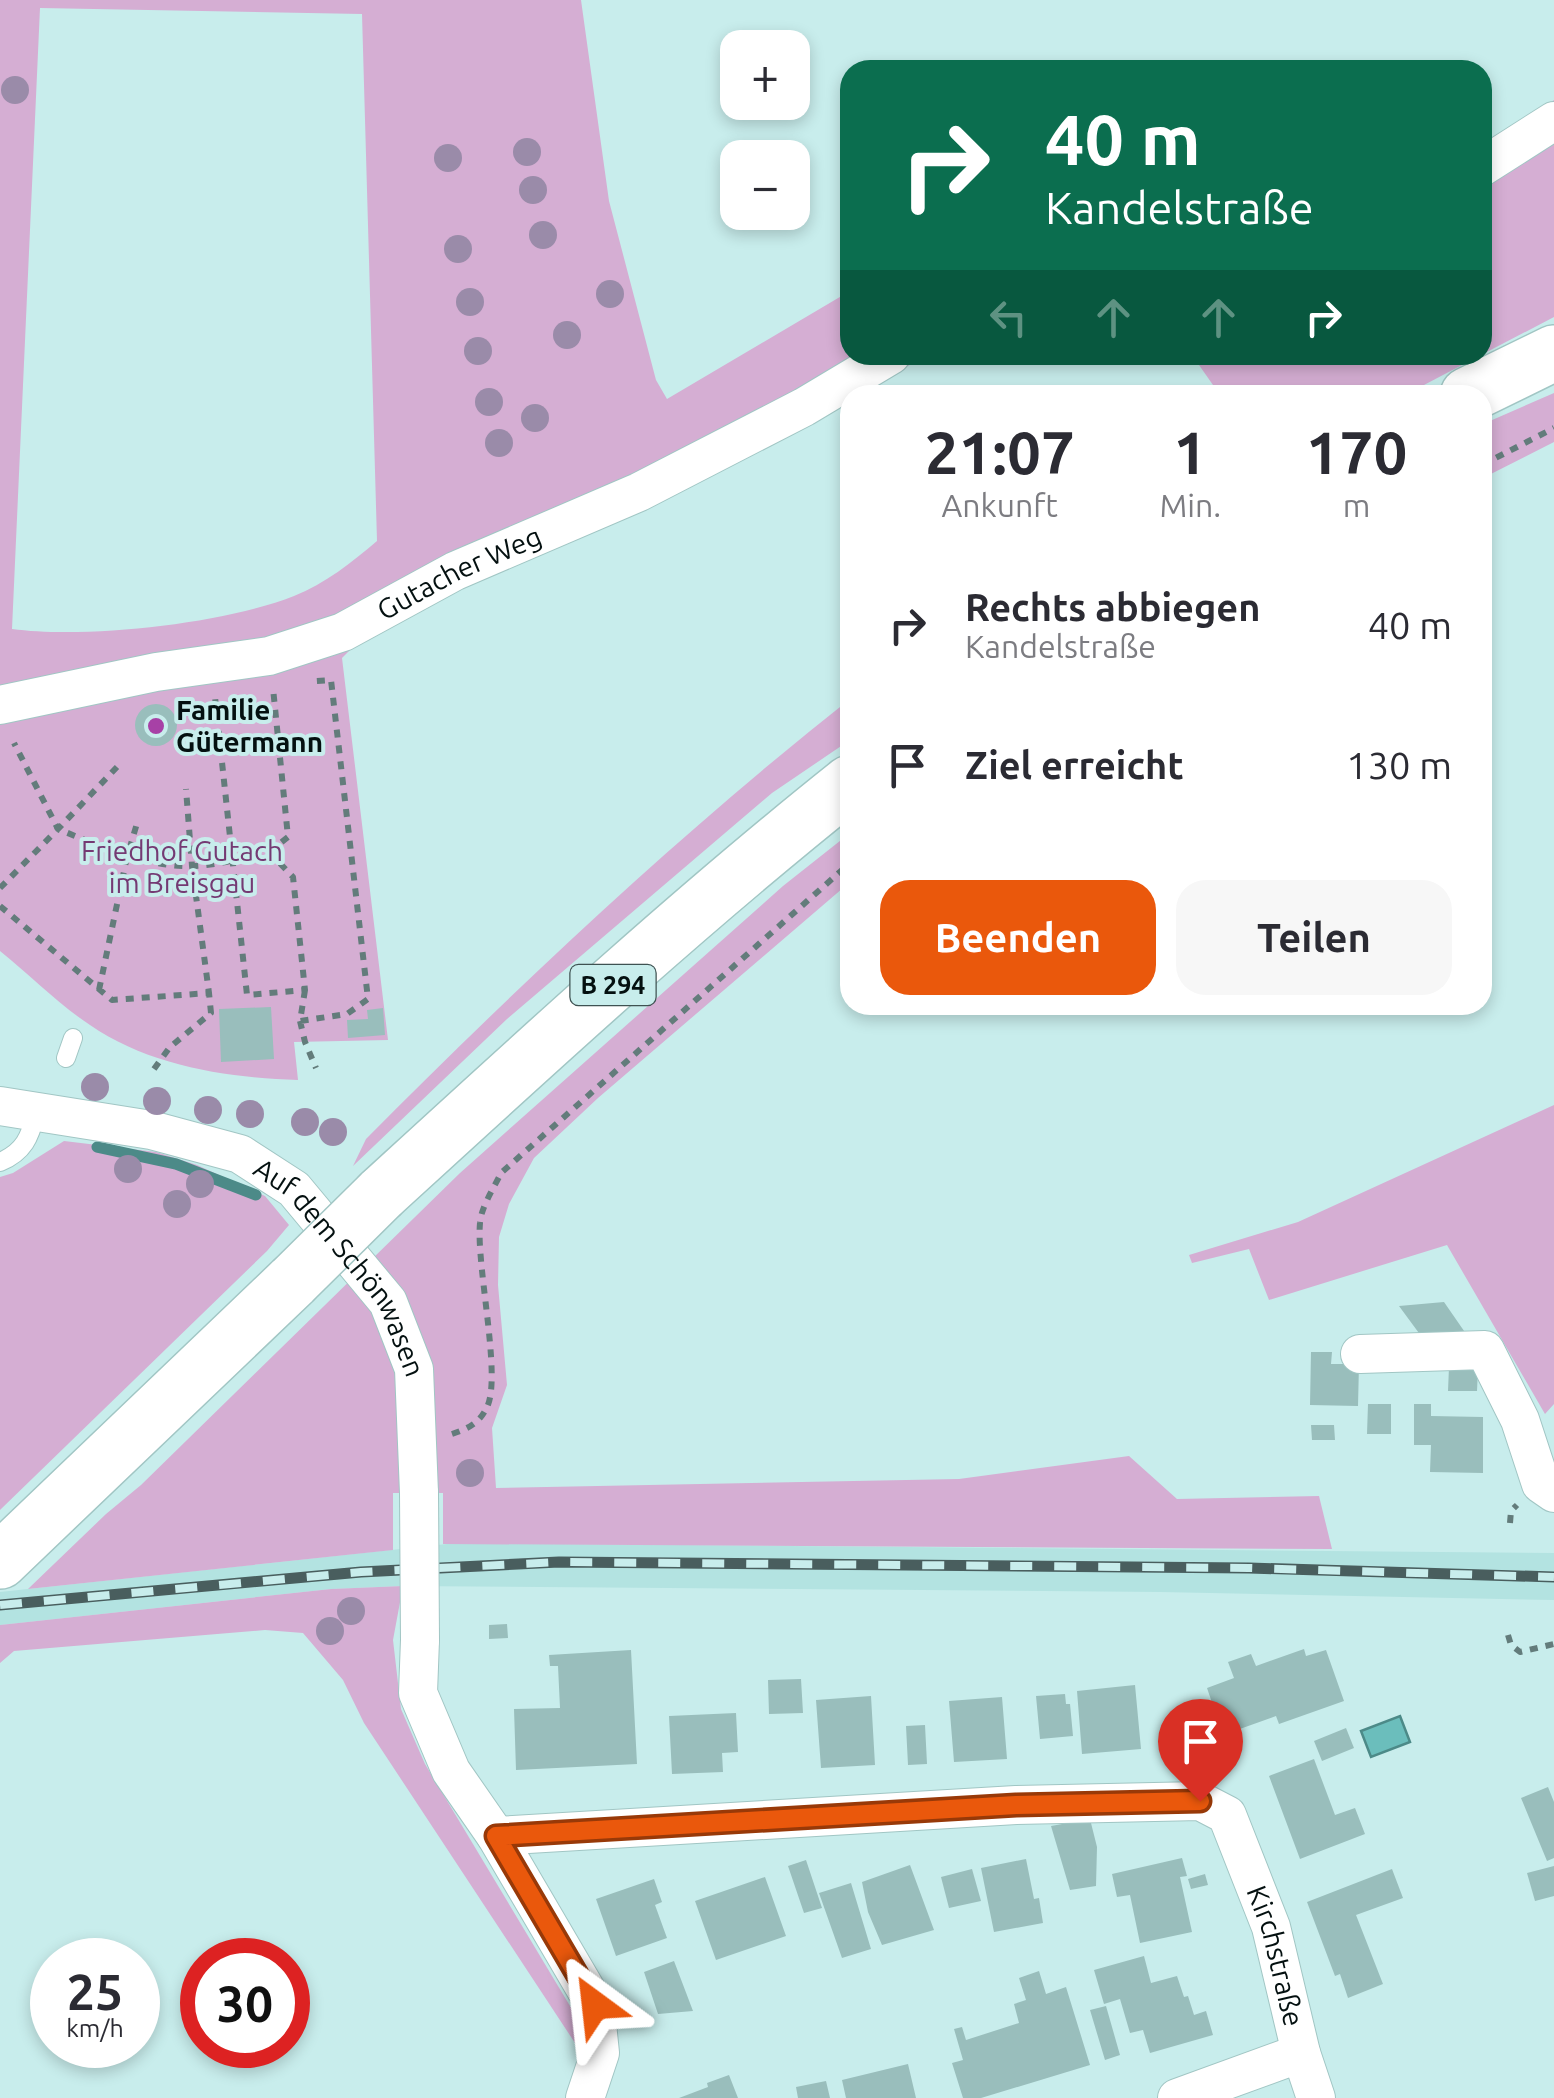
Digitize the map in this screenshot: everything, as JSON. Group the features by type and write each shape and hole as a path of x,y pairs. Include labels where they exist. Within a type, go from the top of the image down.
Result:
{"highway":[{"path":"1488,385 1554,353"},
{"name":"B 294","path":"0,1562 381,1194 764,852 840,791"}],"street":[{"path":"1492,161 1554,121"},
{"name":"Gutacher Weg","path":"841,385 874,365"},
{"name":"Gutacher Weg","path":"0,705 156,672 269,656 343,632 455,571 638,492 840,385"},
{"name":"Auf dem Schönwasen","path":"18,1109 151,1130 240,1154 294,1189 388,1302 414,1368 419,1493 418,1693 450,1770 496,1836 595,2005 600,2053 584,2098"},
{"path":"1360,1354 1484,1350 1520,1420 1541,1484 1554,1492"},
{"name":"Kirchstraße","path":"496,1836 1016,1805 1200,1801 1227,1815 1271,1927 1301,2053 1316,2098"},
{"path":"1177,2098 1301,2053"}],"lane":[{"path":"66,1058 73,1038"},
{"path":"0,1162 25,1146 18,1109"}],"path":[{"path":"1492,461 1554,428"},
{"path":"300,1020 347,1014 368,1000 331,680 312,682"},
{"path":"14,743 58,828 127,856 192,866 269,852 288,837 272,686 292,684"},
{"path":"215,692 248,995 304,990"},
{"path":"0,888 117,767"},
{"path":"154,1069 170,1048 211,1013 186,789"},
{"path":"99,992 138,820"},
{"path":"269,852 293,878 304,990 300,1020 304,1042 316,1068"},
{"path":"416,1437 452,1434 472,1427 488,1407 493,1385 480,1265 480,1218 501,1174 840,872"},
{"path":"0,906 112,1000 209,993"},
{"path":"1508,1634 1511,1646 1520,1652 1554,1644"}],"shaded area":[{"path":"456,1543 1554,1553 1554,1600 1160,1592 403,1586 331,1589 0,1625 0,1592"},
{"path":"1400,1716 1410,1742 1371,1757 1361,1731"}],"green space":[{"name":"Friedhof Gutach im Breisgau","path":"0,0 581,0 609,201 656,380 667,399 840,297 840,365 910,365 874,385 840,385 840,403 468,580 359,641 342,658 388,1040 294,1042 298,1080 217,1073 138,1051 90,1025 0,951","holes":["40,8 362,14 377,541 338,572 305,591 265,606 154,627 77,632 12,629"]},
{"path":"1554,100 1554,317 1492,349 1492,137 1517,127"},
{"path":"1199,365 1462,365 1424,385 1213,385"},
{"path":"1554,393 1554,442 1492,473 1492,420"},
{"path":"840,707 840,747 772,793 507,1019 353,1166 366,1139 482,1024 662,857"},
{"path":"840,841 840,891 598,1098 534,1158 509,1204 499,1237 498,1285 507,1385 492,1428 496,1488 959,1479 1129,1456 1177,1499 1319,1496 1332,1549 443,1544 443,1493 393,1493 393,1550 28,1589 141,1485 460,1173 783,886"},
{"path":"1554,1105 1554,1404 1545,1414 1447,1245 1269,1300 1249,1249 1192,1263 1189,1255 1298,1222"},
{"path":"64,1141 156,1152 197,1165 265,1196 289,1225 267,1251 0,1510 0,1177"},
{"path":"403,1586 393,1640 401,1709 425,1764 576,2016 577,2046 364,1723 343,1680 303,1633 265,1630 14,1651 0,1663 0,1625 331,1589"}],"building":[{"name":"Familie Gütermann","path":"156,704 171,710 177,725 171,740 156,746 141,740 135,725 141,710"},
{"path":"271,1007 274,1059 221,1062 219,1009"},
{"path":"383,1008 385,1035 348,1038 347,1020 368,1019 367,1010"},
{"path":"1444,1302 1471,1341 1427,1344 1399,1306"},
{"path":"1311,1352 1332,1352 1331,1364 1359,1364 1358,1406 1310,1405"},
{"path":"1449,1367 1478,1368 1477,1391 1448,1391"},
{"path":"1368,1404 1391,1404 1391,1434 1367,1434"},
{"path":"1414,1404 1431,1404 1431,1416 1483,1417 1483,1473 1430,1472 1431,1445 1414,1445"},
{"path":"1311,1425 1334,1425 1335,1440 1312,1440"},
{"path":"507,1624 508,1638 489,1639 489,1625"},
{"path":"1304,1649 1306,1656 1326,1650 1344,1701 1279,1724 1276,1716 1223,1735 1207,1688 1234,1678 1228,1662 1251,1654 1256,1666"},
{"path":"631,1650 637,1764 516,1770 514,1709 560,1708 558,1666 550,1666 549,1655"},
{"path":"801,1679 803,1713 769,1714 768,1680"},
{"path":"1135,1685 1141,1749 1082,1754 1077,1691"},
{"path":"1065,1694 1066,1704 1070,1704 1073,1736 1040,1739 1036,1696"},
{"path":"871,1696 875,1765 821,1768 816,1700"},
{"path":"1002,1697 1007,1759 954,1762 949,1701"},
{"path":"736,1713 738,1752 722,1753 723,1772 672,1774 669,1716"},
{"path":"925,1725 927,1764 908,1765 906,1726"},
{"path":"1346,1728 1354,1748 1322,1761 1314,1741"},
{"path":"1314,1759 1335,1815 1355,1808 1365,1834 1300,1859 1269,1776"},
{"path":"1548,1787 1554,1802 1554,1858 1547,1861 1521,1798"},
{"path":"1090,1819 1097,1847 1096,1886 1070,1890 1051,1826"},
{"path":"1182,1858 1187,1876 1180,1877 1192,1932 1140,1943 1130,1895 1117,1897 1112,1874"},
{"path":"1026,1859 1043,1923 994,1932 981,1868"},
{"path":"806,1860 822,1908 804,1913 788,1866"},
{"path":"910,1865 934,1930 882,1945 868,1912 862,1882"},
{"path":"1554,1866 1554,1896 1535,1901 1527,1873"},
{"path":"972,1869 981,1901 949,1908 941,1877"},
{"path":"1392,1869 1403,1898 1356,1915 1383,1984 1348,1998 1340,1974 1335,1976 1307,1902"},
{"path":"1205,1874 1208,1885 1191,1889 1188,1879"},
{"path":"765,1877 786,1936 716,1960 695,1901"},
{"path":"654,1879 662,1902 655,1905 667,1938 616,1956 596,1899"},
{"path":"851,1883 871,1949 842,1958 819,1893"},
{"path":"1144,1956 1151,1983 1177,1976 1194,2015 1206,2011 1213,2035 1150,2053 1143,2030 1130,2033 1120,1999 1104,2004 1094,1970"},
{"path":"674,1961 693,2011 658,2014 644,1972"},
{"path":"1039,1971 1046,1994 1066,1987 1090,2065 981,2098 963,2098 952,2063 963,2060 954,2029 962,2027 966,2040 1019,2023 1014,2004 1026,2000 1019,1978"},
{"path":"1106,2006 1120,2055 1105,2060 1090,2010"},
{"path":"908,2064 916,2098 846,2098 842,2080"},
{"path":"729,2075 738,2098 679,2098 708,2087 707,2083"},
{"path":"826,2081 830,2098 798,2098 796,2087"}],"waterway":[{"path":"97,1147 176,1164 256,1195"}],"railway":[{"path":"0,1605 361,1572 559,1562 1249,1568 1554,1577"}],"place":[{"name":"Familie Gütermann","path":"156,726"}],"route":[{"path":"595,2005 496,1836 1016,1805 1200,1801"}]}
